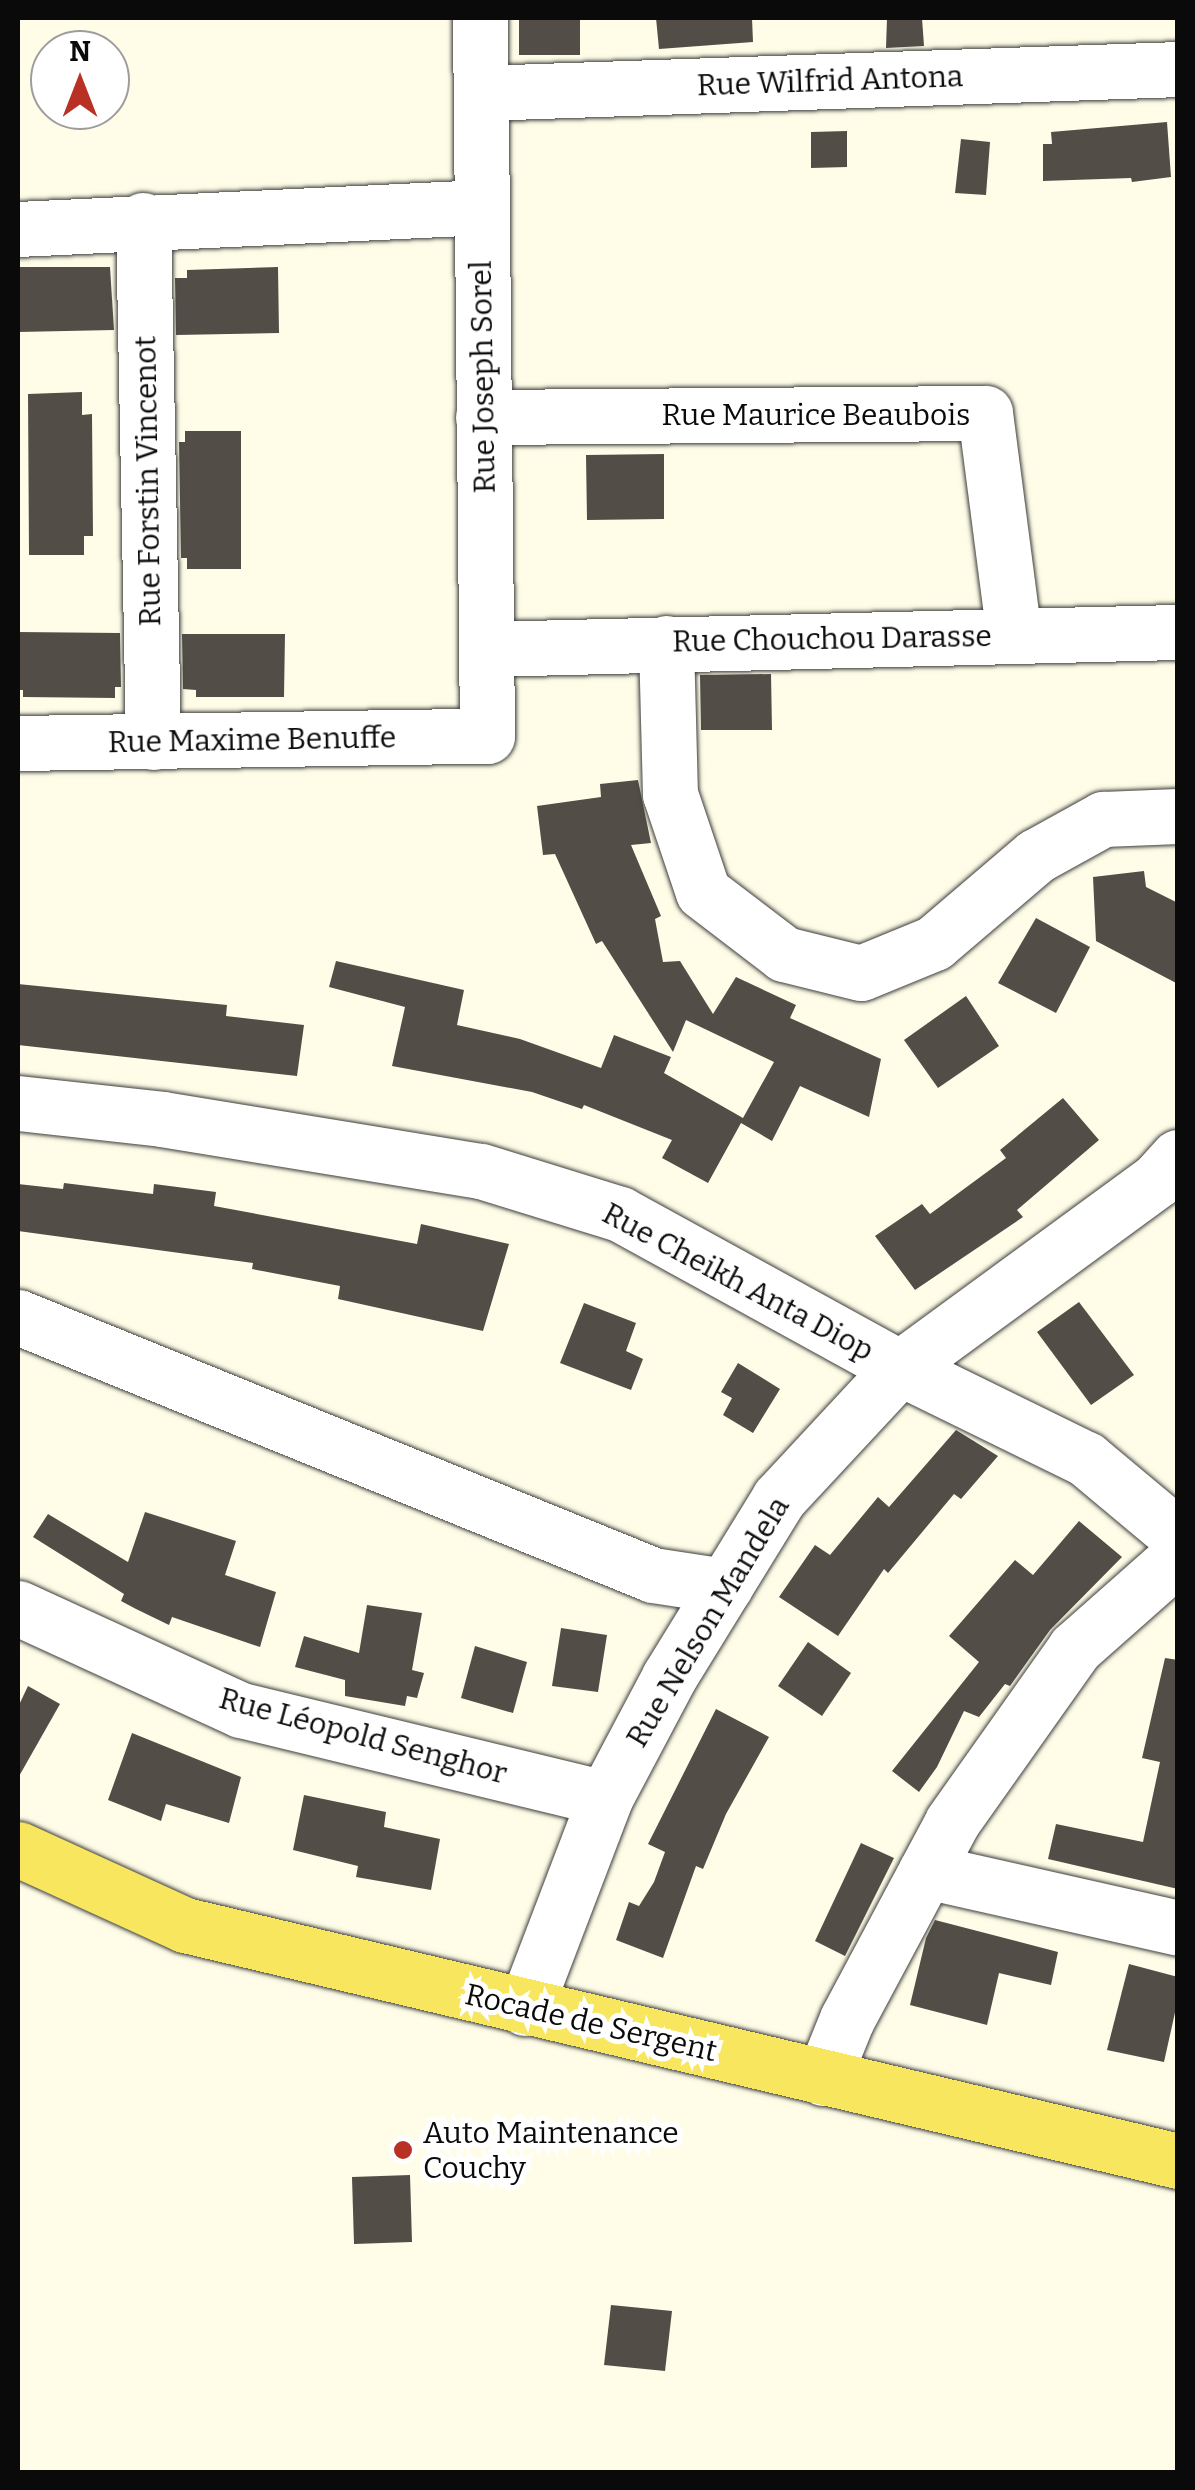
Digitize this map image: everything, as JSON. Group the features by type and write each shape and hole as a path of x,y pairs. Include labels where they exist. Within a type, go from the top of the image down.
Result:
{"main road":[{"name":"Rocade de Sergent","path":"18,1849 185,1925 1178,2161"}],"street":[{"name":"Rue Joseph Sorel","path":"480,18 486,736"},
{"name":"Rue Wilfrid Antona","path":"482,93 1178,69"},
{"path":"18,229 144,220 482,207"},
{"name":"Rue Forstin Vincenot","path":"144,220 153,742"},
{"name":"Rue Maurice Beaubois","path":"483,417 985,413 1014,635"},
{"name":"Rue Chouchou Darasse","path":"486,650 1178,632"},
{"path":"666,643 670,794 703,892 784,954 861,972 934,943 1036,856 1103,818 1178,816"},
{"name":"Rue Maxime Benuffe","path":"18,743 486,736"},
{"name":"Rue Cheikh Anta Diop","path":"18,1103 162,1119 481,1170 620,1214 900,1368 1086,1459 1178,1536"},
{"name":"Rue Nelson Mandela","path":"525,2008 605,1798 669,1677 780,1498 900,1368 1157,1180 1178,1156"},
{"path":"18,1317 653,1575 725,1586"},
{"path":"823,2078 848,2019 952,1822 1075,1648 1178,1557"},
{"name":"Rue Léopold Senghor","path":"18,1608 241,1710 605,1798"},
{"path":"926,1871 1178,1928"}],"building":[{"path":"519,18 580,18 580,55 519,55"},
{"path":"656,18 752,18 753,42 659,49"},
{"path":"887,18 922,18 924,46 886,48"},
{"path":"1167,122 1171,177 1132,182 1131,178 1043,181 1043,144 1052,144 1051,132"},
{"path":"847,131 847,167 811,168 811,132"},
{"path":"961,139 990,142 986,195 955,193"},
{"path":"18,267 110,267 114,330 18,332"},
{"path":"278,267 279,333 176,335 175,278 187,278 187,270"},
{"path":"82,392 82,415 92,414 93,536 84,536 84,555 29,555 28,394"},
{"path":"185,431 241,431 241,569 187,569 187,558 181,558 179,442 185,442"},
{"path":"664,454 664,519 587,520 586,455"},
{"path":"18,632 120,633 121,687 115,687 115,698 23,697 23,690 18,690"},
{"path":"182,634 285,634 284,697 196,697 196,690 183,689"},
{"path":"771,674 772,730 701,730 700,675"},
{"path":"638,780 651,843 631,845 661,916 655,919 663,962 680,961 713,1014 736,977 796,1005 790,1018 881,1059 869,1117 800,1086 772,1141 741,1123 708,1183 662,1158 672,1140 584,1105 582,1109 532,1092 392,1066 405,1007 329,987 336,961 464,990 457,1025 520,1039 601,1068 614,1035 671,1057 664,1073 743,1118 774,1062 686,1020 673,1052 602,941 596,944 555,854 543,855 537,806 601,797 600,784"},
{"path":"1144,871 1146,887 1178,903 1178,984 1096,941 1093,877"},
{"path":"1036,918 1090,947 1056,1013 998,983"},
{"path":"18,984 227,1005 226,1016 304,1025 297,1076 18,1045"},
{"path":"966,996 999,1046 938,1088 904,1040"},
{"path":"1063,1098 1099,1140 1017,1210 1023,1217 915,1290 875,1236 922,1204 930,1214 1006,1158 1000,1150"},
{"path":"64,1183 153,1194 154,1184 216,1192 214,1206 417,1244 421,1224 509,1244 483,1331 338,1299 340,1286 252,1269 253,1263 18,1231 18,1184 63,1189"},
{"path":"1079,1302 1134,1375 1091,1405 1037,1332"},
{"path":"584,1303 636,1323 626,1351 643,1359 631,1390 560,1363"},
{"path":"738,1363 780,1389 753,1433 723,1415 732,1398 721,1392"},
{"path":"956,1430 998,1456 961,1499 954,1494 888,1573 884,1569 838,1636 779,1597 815,1545 830,1555 878,1497 889,1507"},
{"path":"145,1512 236,1541 225,1575 276,1592 260,1647 172,1617 169,1625 121,1601 124,1594 33,1537 48,1514 128,1562"},
{"path":"1079,1521 1122,1557 1050,1630 1010,1686 1005,1684 979,1717 964,1711 937,1767 919,1792 892,1771 979,1662 949,1636 1015,1560 1033,1575"},
{"path":"367,1605 422,1613 412,1670 424,1673 417,1698 407,1696 405,1706 345,1696 345,1680 295,1667 304,1636 359,1653"},
{"path":"561,1628 607,1635 598,1692 552,1686"},
{"path":"808,1642 851,1673 822,1716 778,1686"},
{"path":"475,1646 527,1662 513,1713 461,1698"},
{"path":"1165,1658 1178,1660 1178,1889 1048,1859 1056,1824 1143,1842 1160,1762 1142,1758"},
{"path":"28,1686 60,1704 18,1778 18,1707"},
{"path":"716,1709 769,1737 726,1814 703,1869 696,1866 663,1958 616,1940 629,1902 639,1906 654,1882 665,1852 648,1844"},
{"path":"132,1733 241,1777 229,1823 166,1804 161,1821 108,1800"},
{"path":"304,1795 386,1812 384,1827 440,1839 431,1890 356,1877 358,1866 293,1850"},
{"path":"861,1843 894,1858 845,1956 815,1941"},
{"path":"935,1920 1058,1952 1051,1985 999,1973 987,2025 910,2005 926,1938"},
{"path":"1129,1964 1178,1977 1178,1999 1164,2062 1107,2050"},
{"path":"410,2175 412,2242 354,2244 352,2177"},
{"path":"611,2305 672,2311 665,2371 604,2365"}],"place":[{"name":"Auto Maintenance Couchy","path":"403,2150"}]}
